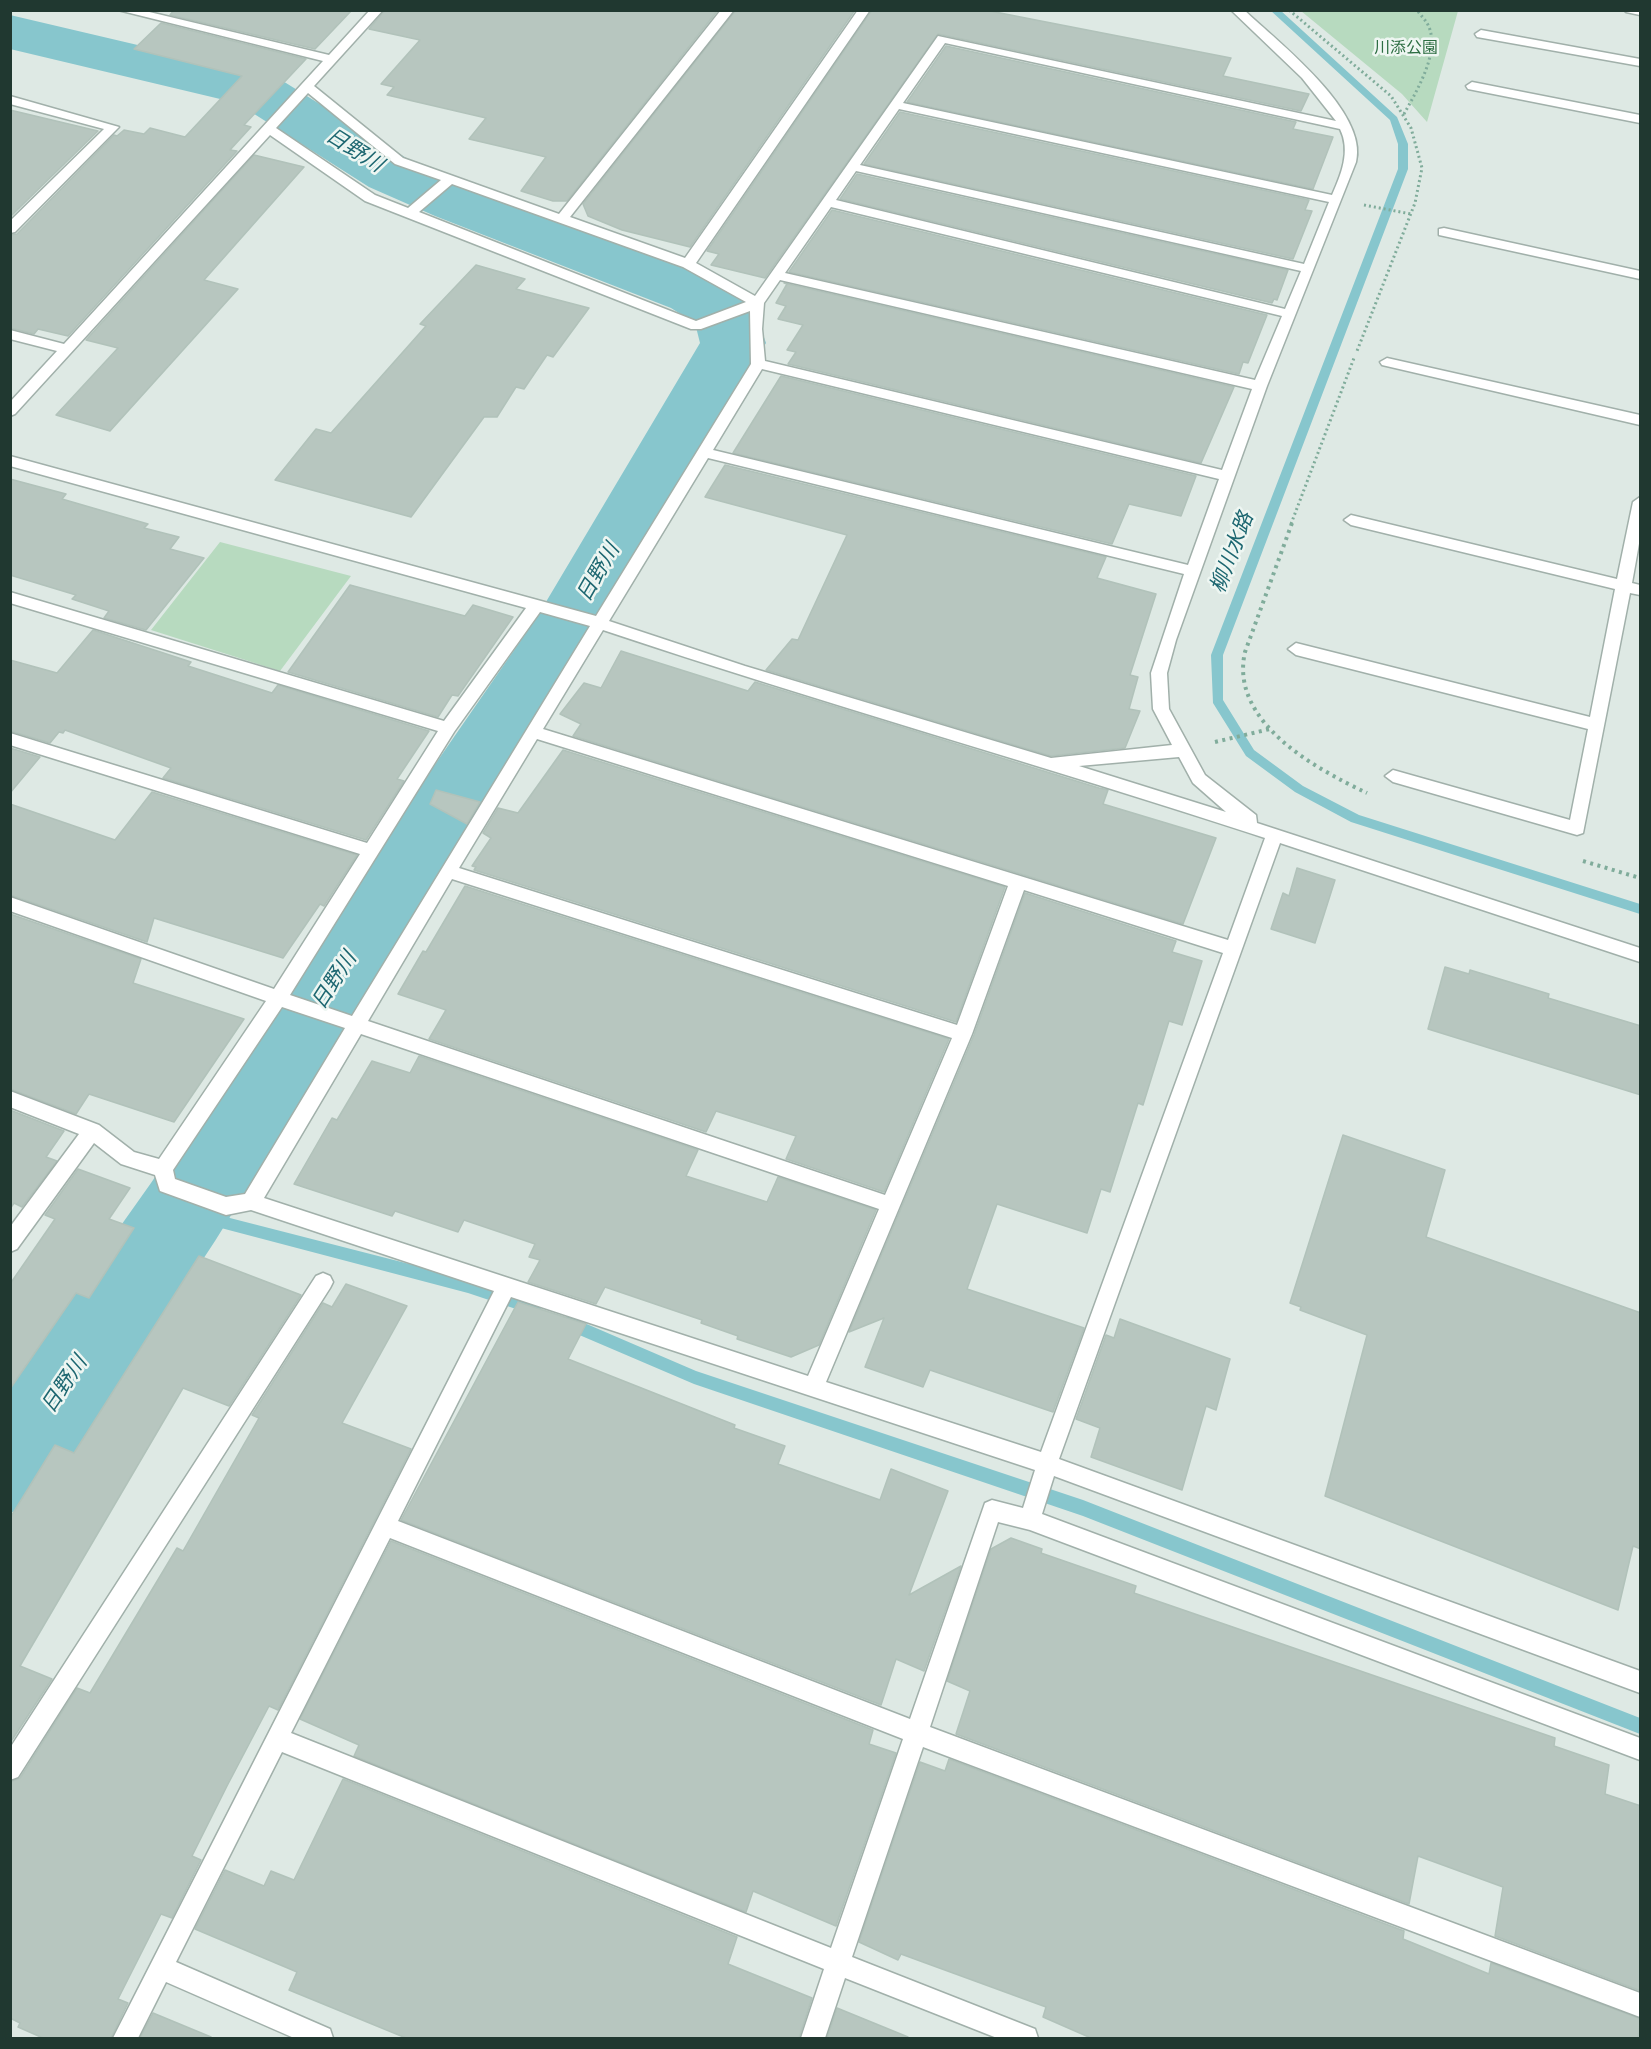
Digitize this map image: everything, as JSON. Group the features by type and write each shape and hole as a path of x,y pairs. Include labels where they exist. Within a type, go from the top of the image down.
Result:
{"street":[{"path":"124,10 333,60"},
{"path":"10,411 377,10"},
{"path":"562,219 728,10"},
{"path":"688,264 864,10"},
{"path":"1237,10 1324,94 1346,127 1352,150 1336,200 1260,386 1192,571 1168,640 1160,673 1161,709 1199,779 1233,810 1275,836"},
{"path":"1630,10 1641,12"},
{"path":"1481,34 1641,63"},
{"path":"251,1202 448,871 535,732 595,622 706,453 758,364 755,329 757,303 942,39 1346,127"},
{"path":"1472,86 1641,118"},
{"path":"308,87 399,161 688,264 757,303"},
{"path":"10,100 113,127 10,229"},
{"path":"896,105 1336,200"},
{"path":"270,129 370,198 696,326 757,303"},
{"path":"853,167 1309,269"},
{"path":"409,213 450,179"},
{"path":"828,202 1290,314"},
{"path":"1444,232 1641,275"},
{"path":"777,275 1260,386"},
{"path":"10,334 67,349"},
{"path":"1387,362 1641,420"},
{"path":"758,364 1227,476"},
{"path":"706,453 1192,571"},
{"path":"10,461 595,622 740,670 1049,763 1641,955"},
{"path":"1393,776 1577,828 1641,502"},
{"path":"1351,520 1641,591"},
{"path":"10,597 448,728"},
{"path":"542,608 448,728 278,998 163,1169 167,1185 226,1206 251,1202 1047,1464 1641,1682"},
{"path":"1296,649 1597,725"},
{"path":"535,732 1234,949"},
{"path":"10,739 371,851"},
{"path":"1049,763 1182,750"},
{"path":"1030,1520 1047,1464 1275,836"},
{"path":"448,871 963,1034"},
{"path":"813,1388 963,1034 1018,882"},
{"path":"10,904 278,998 891,1204"},
{"path":"10,1099 92,1131 128,1158 163,1169"},
{"path":"14,1234 92,1131"},
{"path":"10,1769 323,1282"},
{"path":"125,2038 506,1287"},
{"path":"813,2038 992,1510 1030,1520 1641,1749"},
{"path":"385,1526 916,1733 1641,2005"},
{"path":"278,1739 838,1965 1026,2038"},
{"path":"162,1967 321,2038"}],"path":[{"path":"1404,114 1416,94 1432,39 1430,28 1417,10"},
{"path":"1336,200 1411,214"},
{"path":"1182,750 1270,729"}],"green space":[{"name":"川添公園","path":"1301,11 1458,11 1427,122 1402,94"},
{"path":"220,542 351,576 280,671 151,630"}],"building":[{"path":"174,10 352,10 315,49 170,15"},
{"path":"385,10 718,10 567,201 553,201 521,191 546,157 469,139 486,118 387,95 394,87 381,84 420,40 369,29"},
{"path":"736,10 855,10 690,247 622,230 588,216 583,204"},
{"path":"872,10 985,10 1231,58 1223,76 1309,94 1301,111 938,34 765,278 711,265 719,254 707,251"},
{"path":"161,23 306,59 244,125 251,127 230,150 237,151 68,336 38,329 34,334 10,328 10,235 17,234 114,135 117,136 124,130 144,134 150,128 185,137 242,76 134,49"},
{"path":"946,46 1296,122 1293,129 1333,137 1313,189 907,102"},
{"path":"10,110 98,131 10,217"},
{"path":"900,112 1309,200 1305,210 1312,211 1293,259 864,164"},
{"path":"254,155 304,167 204,280 238,289 110,431 56,415 118,348 86,340"},
{"path":"857,174 1288,270 1277,300 1274,299 1272,303 840,199"},
{"path":"832,210 1267,315 1248,363 1243,362 1239,374 789,272"},
{"path":"476,265 525,279 516,289 589,308 553,357 547,355 524,389 516,387 497,417 484,417 411,517 275,480 316,429 331,433 426,326 420,324"},
{"path":"784,283 1234,387 1201,463 788,364 796,352 787,350 803,325 778,319 786,306 776,303 787,284"},
{"path":"781,376 1196,476 1181,516 1129,504 1112,544 733,453"},
{"path":"725,465 1106,557 1097,578 1156,594 1130,675 1138,677 1129,709 1140,711 1125,748 1051,756 766,670 792,639 798,640 847,535 705,497"},
{"path":"10,479 66,494 62,499 148,524 144,528 179,537 170,549 204,558 146,630 104,618 109,611 72,599 76,595 10,575"},
{"path":"350,585 465,616 473,605 513,617 458,696 452,695 438,717 288,672"},
{"path":"93,630 191,662 188,666 272,693 278,685 429,731 397,779 404,781 366,840 163,778 171,768 65,730 63,733 59,732 50,743 10,731 10,660 57,673"},
{"path":"621,651 748,691 755,682 1108,790 1103,804 1216,838 1183,924 573,736 581,724 560,714 584,683 601,688"},
{"path":"10,748 40,757 10,793"},
{"path":"563,750 1005,887 956,1022 474,870 476,867 472,866 491,838 483,833 498,808 518,813"},
{"path":"436,790 480,802 467,824 430,804"},
{"path":"152,792 357,855 324,906 320,904 283,958 154,918 147,942 10,895 10,804 115,840"},
{"path":"1297,868 1335,880 1315,943 1271,929 1283,893 1289,896"},
{"path":"465,886 949,1039 884,1192 786,1159 796,1136 716,1111 706,1132 429,1039 446,1010 398,994"},
{"path":"1025,893 1176,941 1172,952 1202,961 1182,1025 1169,1021 1143,1105 1138,1103 1110,1192 1101,1189 1087,1233 997,1204 967,1289 1084,1328 1053,1412 930,1370 923,1387 865,1367 884,1318 849,1332 974,1035"},
{"path":"10,914 141,959 133,983 244,1019 174,1122 89,1094 76,1114 10,1089"},
{"path":"1445,967 1469,974 1470,970 1549,994 1548,998 1641,1026 1641,1095 1428,1029"},
{"path":"419,1056 698,1150 686,1176 767,1202 778,1177 876,1210 819,1345 791,1357 737,1339 738,1336 701,1323 702,1320 605,1287 596,1304 528,1282 540,1260 529,1257 535,1244 464,1220 458,1232 395,1211 392,1216 294,1184 332,1118 337,1120 372,1061 410,1073"},
{"path":"10,1110 64,1131 46,1157 57,1161 22,1207 14,1203 10,1209"},
{"path":"1343,1135 1445,1170 1426,1237 1641,1313 1641,1549 1633,1546 1618,1610 1325,1496 1367,1335 1300,1310 1301,1307 1290,1303"},
{"path":"78,1169 130,1188 109,1219 134,1228 89,1298 76,1293 10,1389 10,1284 55,1219 45,1215"},
{"path":"199,1256 301,1295 229,1406 183,1388 20,1666 52,1679 10,1743 10,1518 55,1445 74,1453"},
{"path":"346,1284 407,1306 342,1423 411,1449 278,1710 269,1706 227,1786 192,1856 201,1860 172,1918 161,1914 118,1999 128,2003 111,2038 43,2038 18,2027 20,2023 10,2018 10,1782 20,1778 77,1688 90,1693 177,1548 183,1551 259,1418 252,1415 323,1303 332,1307"},
{"path":"518,1302 586,1324 568,1359 735,1425 734,1428 785,1446 778,1464 880,1500 891,1469 948,1491 909,1595 961,1566 924,1671 896,1659 881,1705 401,1520"},
{"path":"1120,1319 1230,1359 1216,1410 1206,1406 1182,1490 1091,1457 1100,1428 1076,1419 1106,1335 1114,1338"},
{"path":"1011,1538 1042,1549 1041,1553 1136,1586 1134,1593 1555,1738 1554,1746 1609,1765 1605,1794 1641,1806 1641,1991 1495,1936 1503,1887 1418,1856 1409,1904 956,1734 970,1691 947,1681 991,1549"},
{"path":"391,1541 873,1730 869,1744 896,1753 836,1926 753,1891 746,1912 354,1756 359,1745 300,1719"},
{"path":"949,1759 1404,1931 1403,1939 1489,1974 1491,1963 1641,2019 1638,2038 1091,2038 1043,2017 1046,2007 901,1954 898,1960 859,1942 920,1762 945,1771"},
{"path":"343,1779 737,1937 728,1964 812,1998 799,2038 406,2038 289,1990 297,1972 195,1929 225,1870 264,1886 271,1871 294,1880"},
{"path":"837,2008 908,2037 827,2038"},
{"path":"153,2013 211,2037 211,2038 140,2038"}],"waterway":[{"name":"柳川水路","path":"1274,10 1394,119 1403,144 1403,169 1217,655 1217,700 1250,753 1299,789 1355,819 1640,909"},
{"name":"日野川","path":"10,32 257,90 390,174 457,203 694,294 724,313 733,343 563,636 355,946 183,1212 10,1466"},
{"path":"183,1212 468,1286 534,1308"},
{"path":"568,1323 694,1377 1083,1508 1640,1726"}]}
